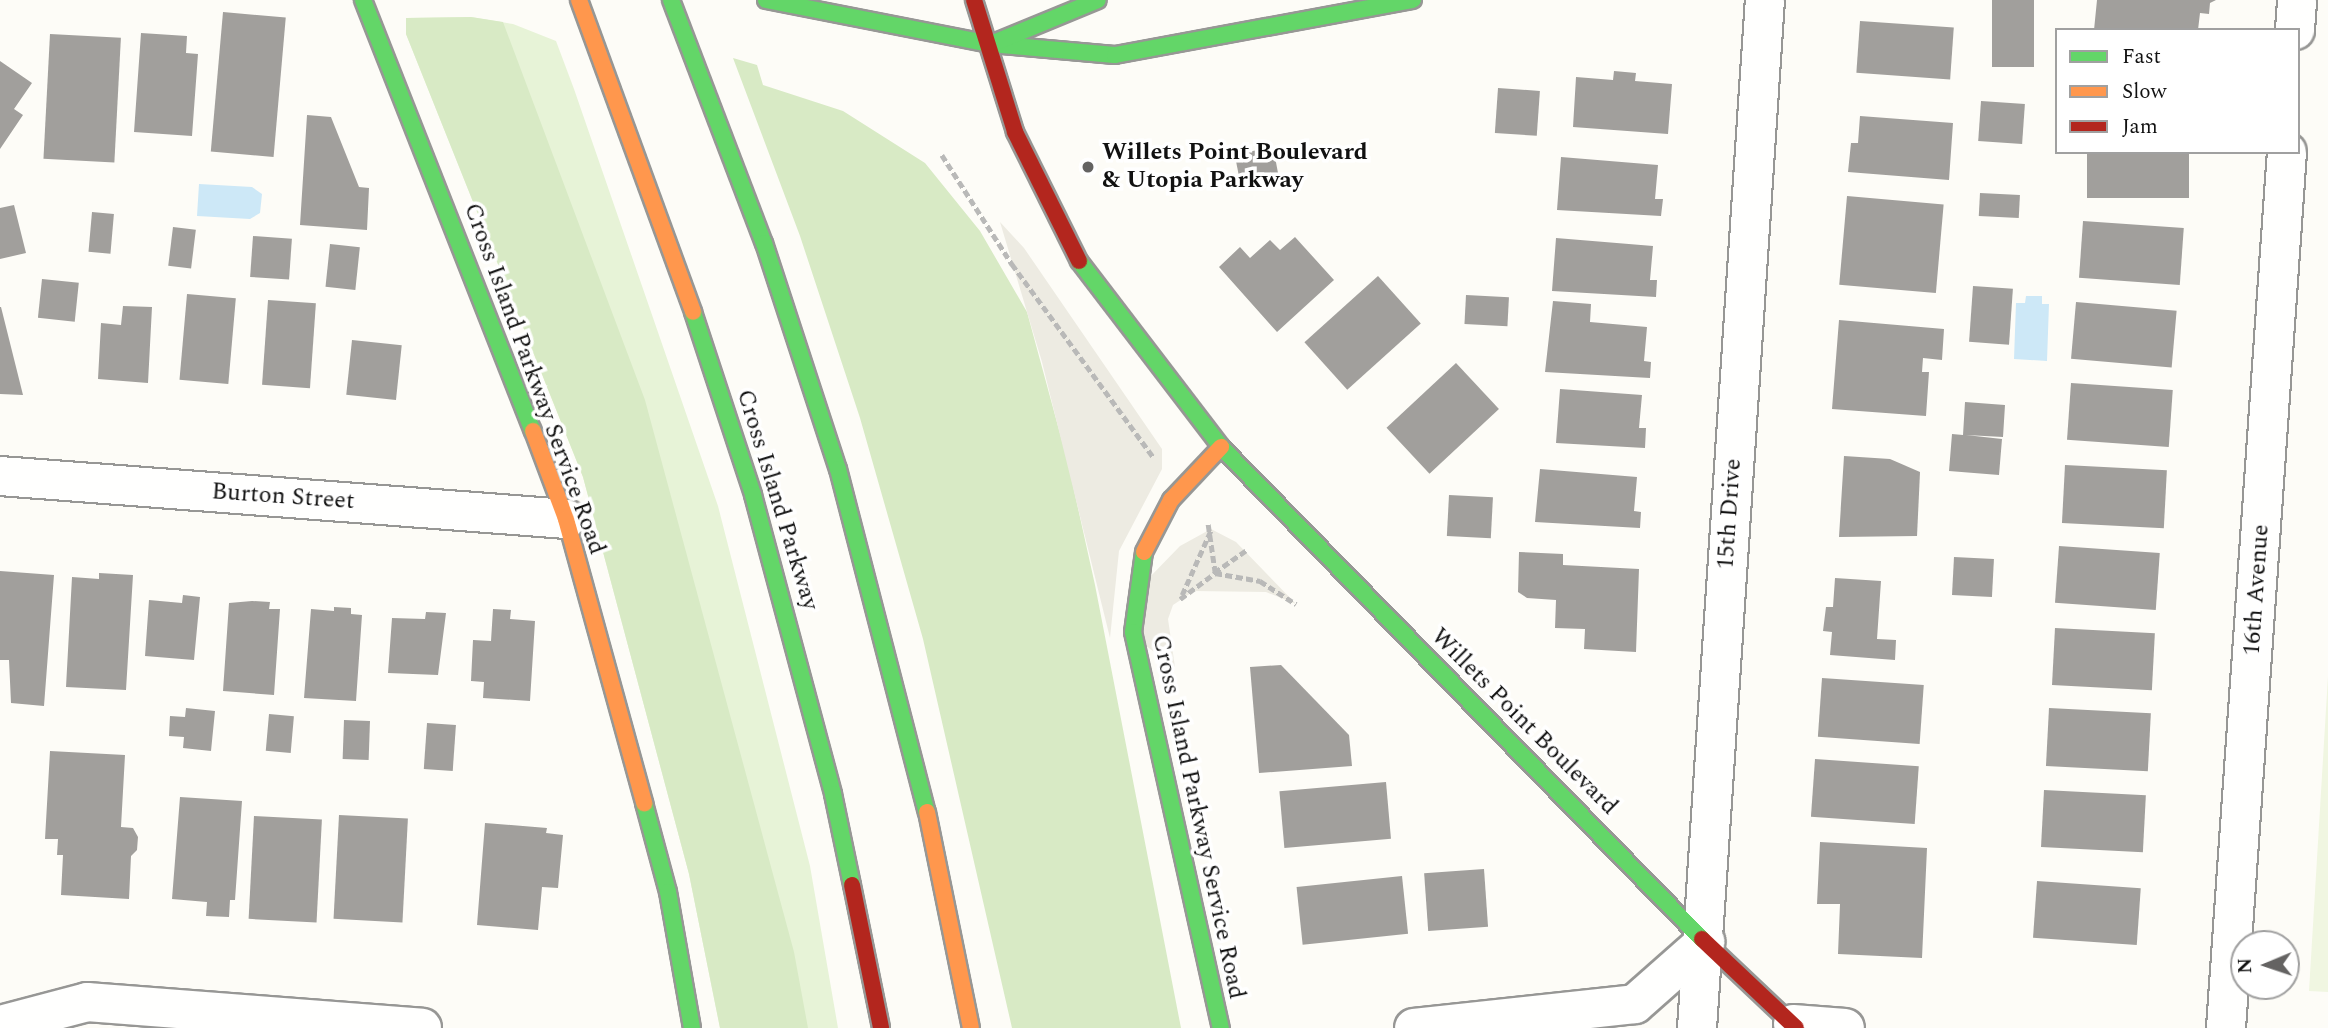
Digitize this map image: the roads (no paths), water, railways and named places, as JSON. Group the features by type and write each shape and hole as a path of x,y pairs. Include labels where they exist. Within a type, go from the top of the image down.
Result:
{"main road":[{"name":"Cross Island Parkway Service Road","path":"363,0 460,239 566,519 668,892 692,1028"},
{"name":"Cross Island Parkway","path":"579,0 679,268 753,495 830,781 881,1028"},
{"path":"671,0 759,230 838,469 921,783 971,1028"},
{"path":"766,0 990,44 1115,55 1413,0"},
{"path":"974,0 990,44 1015,132 1082,267 1221,447"},
{"path":"990,44 1098,0"},
{"name":"Cross Island Parkway Service Road","path":"1221,447 1171,500 1140,559 1133,632 1221,1028"},
{"name":"Willets Point Boulevard","path":"1221,447 1705,942 1794,1026"}],"street":[{"name":"15th Drive","path":"1697,1028 1705,942 1765,0"},
{"path":"2295,28 2297,0"},
{"name":"16th Avenue","path":"2226,1028 2287,154"},
{"name":"Burton Street","path":"0,476 566,519"},
{"path":"1414,1028 1635,1003 1705,942"},
{"path":"0,1026 87,1002 422,1028"},
{"path":"1794,1026 1845,1028"}],"water":[{"path":"199,184 252,187 262,194 260,213 250,219 197,216"},
{"path":"2026,296 2042,296 2042,304 2049,304 2047,361 2014,359 2016,303 2025,303"}],"place":[{"name":"Willets Point Boulevard & Utopia Parkway","path":"1088,167"}]}
